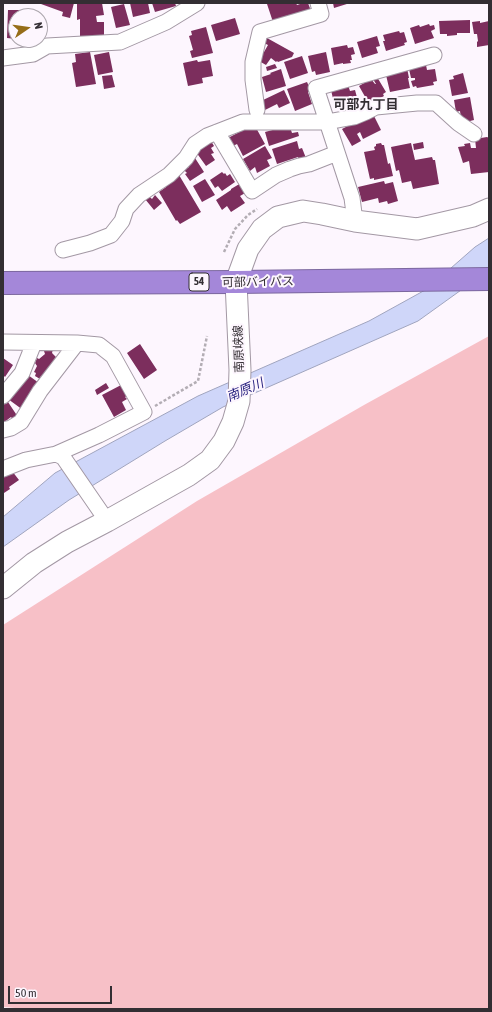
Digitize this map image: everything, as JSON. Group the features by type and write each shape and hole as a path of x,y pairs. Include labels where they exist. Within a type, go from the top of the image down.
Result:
{"highway":[{"name":"可部バイパス","path":"3,283 489,279"}],"main road":[{"name":"南原峡線","path":"3,588 66,542 189,475 210,460 224,441 233,422 239,400 240,370 236,282 248,249 262,229 278,217 303,211 355,221 417,229 473,216 489,209"}],"street":[{"path":"3,58 33,54 47,46 120,42 166,22 197,3"},
{"path":"257,110 253,80 253,62 260,32 321,14 318,3"},
{"path":"355,221 352,198 316,88 434,55"},
{"path":"63,250 90,243 111,235 122,221 126,209 139,195 169,175 186,158 195,144 207,136 243,122 327,122 354,117 376,107 417,103 436,103 458,123 474,134"},
{"path":"217,132 252,191 276,175 338,153"},
{"path":"3,342 77,343 99,345 113,356 144,412 100,435 56,454 26,460 3,469"},
{"path":"3,396 22,373 34,343"},
{"path":"3,430 11,428 21,422 40,391 77,343"},
{"path":"56,454 63,457 107,521"}],"path":[{"path":"144,412 198,381 207,336"}],"shaded area":[{"path":"489,336 489,1009 27,1009 3,1007 3,625 197,501 364,405"}],"water":[{"name":"南原川","path":"489,238 489,270 418,321 223,407 69,500 3,547 3,517 55,473 198,396 369,321 427,289 475,247"}],"building":[{"path":"74,3 70,18 62,16 63,12 41,4"},
{"path":"77,3 102,3 104,15 96,16 97,22 104,22 104,37 80,37 80,19 77,20"},
{"path":"130,3 148,3 150,13 133,17"},
{"path":"152,3 175,3 176,6 155,12"},
{"path":"296,3 297,5 308,3 311,11 273,22 267,4"},
{"path":"333,3 350,3 334,8"},
{"path":"124,4 130,25 116,28 111,7"},
{"path":"8,10 8,38 7,38"},
{"path":"235,18 240,34 216,41 211,25"},
{"path":"470,20 470,33 457,33 457,35 447,36 447,34 440,34 439,21"},
{"path":"480,21 480,23 489,21 489,45 477,47 477,34 474,34 472,22"},
{"path":"429,24 430,26 434,25 435,29 431,31 434,38 415,44 410,28"},
{"path":"206,27 213,53 192,58 190,51 193,50 189,36 192,35 191,31"},
{"path":"399,31 400,33 404,32 407,42 404,43 405,45 386,51 383,35"},
{"path":"377,36 380,46 376,47 378,53 362,58 357,42"},
{"path":"267,38 294,53 292,57 278,62 271,58 266,65 259,61 263,51 264,52 268,45 264,43"},
{"path":"347,45 348,48 353,47 355,54 351,55 351,63 334,65 331,48"},
{"path":"90,52 96,84 76,87 72,63 76,62 75,54"},
{"path":"109,52 113,72 98,75 94,55"},
{"path":"326,52 330,72 316,75 315,71 312,72 308,56"},
{"path":"302,56 308,73 290,79 284,62"},
{"path":"197,60 198,62 210,60 213,76 202,78 203,83 188,86 183,63"},
{"path":"275,64 277,68 267,71 266,67"},
{"path":"426,65 427,70 435,69 437,81 433,82 434,85 417,88 416,86 413,87 411,81 415,80 415,78 411,78 409,69"},
{"path":"407,68 410,88 390,92 386,75 395,73 398,74 398,70"},
{"path":"281,69 286,86 266,92 262,77"},
{"path":"463,73 468,93 452,96 449,80 454,79 453,76"},
{"path":"112,75 115,87 104,89 102,76"},
{"path":"377,77 386,92 383,94 384,96 375,101 374,99 368,102 359,86 371,79 376,84 373,79"},
{"path":"307,82 311,91 308,92 312,104 295,111 287,89"},
{"path":"348,85 350,91 355,90 359,105 345,109 343,101 334,103 331,90"},
{"path":"284,90 290,103 279,108 277,104 265,110 261,101"},
{"path":"470,97 474,120 466,122 465,118 461,118 460,111 456,112 454,100"},
{"path":"372,112 381,130 363,139 360,132 357,134 361,141 352,146 342,129"},
{"path":"255,126 265,144 243,156 237,144 233,146 228,138 247,128 249,130"},
{"path":"290,127 292,133 298,132 299,136 269,146 265,132"},
{"path":"489,138 489,172 471,174 469,161 463,163 458,147 465,146 464,144 470,143 471,148 476,148 475,139"},
{"path":"211,141 214,146 211,148 214,153 211,154 215,160 206,166 196,152"},
{"path":"297,141 299,149 302,148 306,158 299,160 298,157 277,164 272,149"},
{"path":"423,142 424,148 414,150 413,144"},
{"path":"381,143 384,145 388,164 390,163 393,176 374,180 374,178 370,179 364,152 375,150 374,147 376,144"},
{"path":"411,143 415,160 432,157 433,160 435,160 439,184 413,189 411,181 402,183 399,170 396,171 391,147"},
{"path":"265,146 272,158 267,160 270,166 257,173 255,167 250,171 243,159"},
{"path":"195,158 204,172 190,181 184,170 189,167 186,163"},
{"path":"222,172 227,176 230,174 235,182 222,191 218,186 215,188 210,180"},
{"path":"179,175 201,212 180,224 177,220 176,221 159,192 166,187 164,184"},
{"path":"205,179 215,195 202,202 193,186"},
{"path":"384,181 385,184 393,182 398,201 388,204 387,201 379,203 378,198 362,202 358,187"},
{"path":"241,183 247,192 240,196 245,203 231,212 227,206 222,210 216,200"},
{"path":"155,195 162,203 154,210 145,199 149,196 152,199"},
{"path":"140,344 157,370 144,379 127,353"},
{"path":"53,349 52,353 58,359 42,378 41,376 40,379 35,376 36,373 34,372 37,366 35,363 37,358 39,359 45,354 44,351"},
{"path":"3,358 13,365 5,377 3,375"},
{"path":"28,375 39,383 23,410 8,399"},
{"path":"106,383 109,388 97,395 95,390"},
{"path":"123,384 129,395 125,397 127,399 122,402 126,410 114,417 102,395"},
{"path":"8,402 18,417 14,421 11,417 3,423 3,405"},
{"path":"3,470 12,471 19,480 9,487 10,489 4,493 3,492"}],"district":[{"name":"可部九丁目","path":"366,105"}]}
